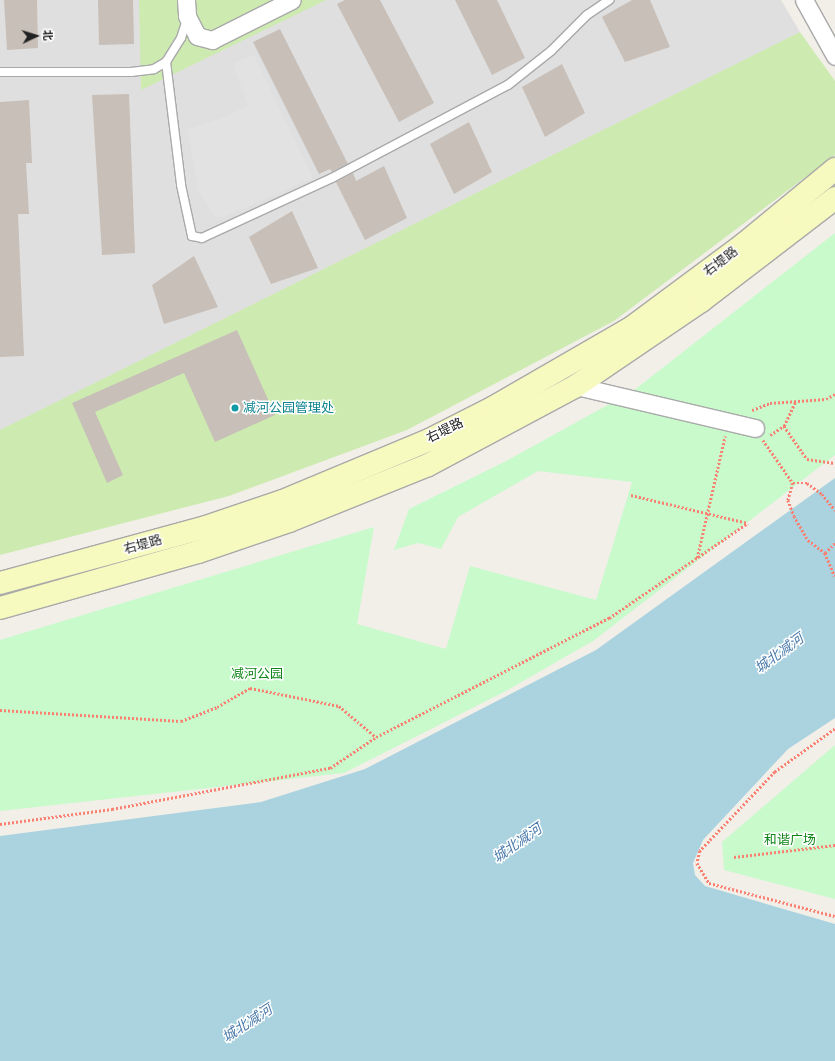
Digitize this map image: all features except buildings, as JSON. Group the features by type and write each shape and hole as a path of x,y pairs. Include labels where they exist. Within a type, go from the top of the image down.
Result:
{"main road":[{"name":"右堤路","path":"0,582 206,527 283,501 429,440 494,407 631,328 744,244 835,169"},
{"name":"右堤路","path":"0,608 198,552 289,520 428,465 576,386 701,301 835,198"}],"street":[{"path":"187,8 197,36 212,40 292,0"},
{"path":"804,0 835,56"},
{"path":"576,386 728,424 759,434"}],"lane":[{"path":"166,62 181,185 192,236 202,238 332,178 508,85 551,51 587,14 609,0"},
{"path":"0,72 131,72 154,68 166,62 181,38 187,8"}],"path":[{"path":"697,558 728,424 742,414 770,404 826,399 835,394"},
{"path":"793,483 759,434 784,426 795,402"},
{"path":"784,426 807,459 835,463"},
{"path":"793,483 807,483 822,494 835,510"},
{"path":"793,483 788,500 794,516 808,540 824,553 835,576"},
{"path":"0,824 112,809 330,768 376,737 609,618 748,523 631,495"},
{"path":"824,553 835,543"},
{"path":"0,710 181,722 217,707 250,688 339,706 376,737"},
{"path":"835,729 775,772 700,851 697,863 709,883 835,916"},
{"path":"734,857 835,845"}],"shaded area":[{"path":"0,0 781,0 800,32 385,257 0,432"},
{"path":"253,54 313,178 223,217 215,217 199,191 187,130 222,118 248,105 233,64"}],"green space":[{"path":"139,0 326,0 141,90"},
{"path":"800,32 835,81 835,155 614,321 407,430 229,496 0,555 0,430"},
{"name":"减河公园","path":"835,233 835,455 593,641 504,692 344,773 0,811 0,640 374,527 357,624 446,649 470,566 596,600 632,482 538,471 458,517 441,549 418,543 394,550 409,509 506,461 633,391"},
{"name":"和谐广场","path":"835,745 835,899 724,870 722,842"}],"water":[{"name":"城北减河","path":"835,478 835,718 788,749 703,840 693,863 695,875 705,886 835,924 835,1061 0,1061 0,836 261,802 365,769 596,650"}],"place":[{"name":"减河公园管理处","path":"235,408"}]}
